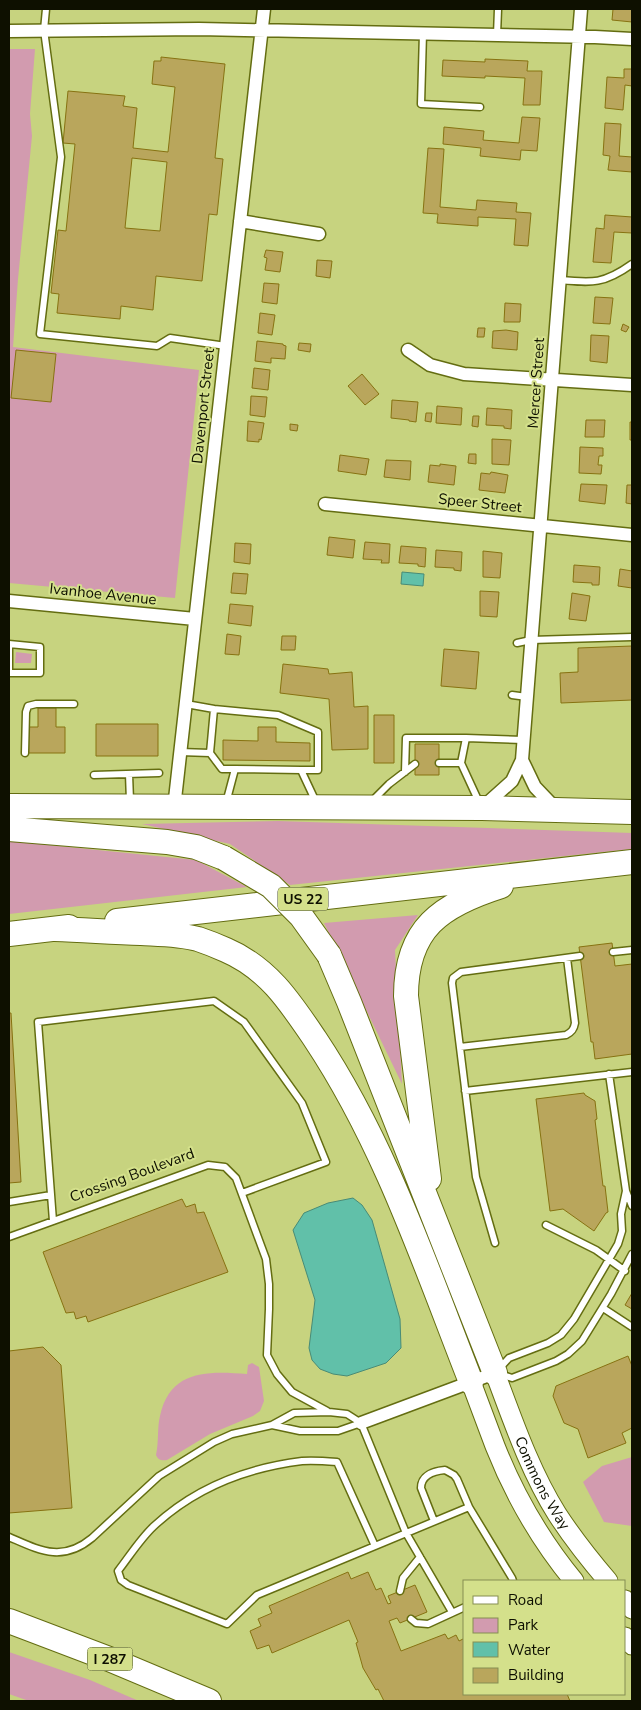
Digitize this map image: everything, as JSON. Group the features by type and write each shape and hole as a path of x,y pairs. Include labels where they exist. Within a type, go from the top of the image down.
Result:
{"highway":[{"path":"9,806 482,808 632,812"},
{"path":"9,829 167,842 196,848 224,858 271,886 301,916 329,955 346,994 495,1373"},
{"name":"US 22","path":"9,934 632,862"},
{"path":"436,1222 424,1148 406,996 406,975 411,955 432,921 447,908 473,895 552,871"},
{"path":"55,929 158,934 196,938 227,950 260,970 275,984 288,999 336,1071 381,1158 409,1222 471,1382"},
{"name":"I 287","path":"9,1621 109,1659 209,1701"}],"street":[{"name":"Davenport Street","path":"174,808 264,9"},
{"name":"Mercer Street","path":"482,808 512,780 522,760 581,9"},
{"path":"9,31 262,30 579,36 632,40"},
{"path":"240,221 319,234"},
{"path":"408,350 430,365 464,374 632,385"},
{"name":"Speer Street","path":"325,504 632,535"},
{"name":"Ivanhoe Avenue","path":"9,601 195,619"},
{"name":"Mercer Street","path":"522,760 534,787 556,809"},
{"name":"Crossing Boulevard","path":"361,1423 495,1373"},
{"name":"Commons Way","path":"495,1373 524,1447 557,1514 607,1580"},
{"name":"Commons Way","path":"471,1382 496,1447 518,1494 557,1561 573,1580"}],"lane":[{"path":"46,9 44,30 61,157 40,334 158,346 170,338 226,346"},
{"path":"497,35 498,9"},
{"path":"424,33 421,104 480,107"},
{"path":"560,280 593,282 616,275 632,264"},
{"path":"517,643 532,640 632,637"},
{"path":"9,644 40,646 40,673 9,673 9,644"},
{"path":"512,695 527,697"},
{"path":"26,753 26,712 28,706 36,704 74,704"},
{"path":"186,704 214,709 278,715 318,732 318,770 222,769 210,753 214,709"},
{"path":"404,772 406,738 523,740"},
{"path":"466,738 461,763 482,808"},
{"path":"180,752 210,753"},
{"path":"439,763 461,763"},
{"path":"364,808 389,784 415,764"},
{"path":"224,808 235,769"},
{"path":"302,770 319,808"},
{"path":"94,775 159,773"},
{"path":"129,774 130,808"},
{"path":"613,952 632,950"},
{"path":"495,1243 476,1177 452,983 454,976 460,972 580,956"},
{"path":"460,1047 570,1033 575,1023 567,958"},
{"path":"53,1221 38,1022 214,1000 244,1022 302,1103 326,1162 242,1193"},
{"path":"465,1091 632,1072"},
{"path":"609,1074 632,1206"},
{"name":"Crossing Boulevard","path":"9,1237 208,1165 225,1167 236,1178 266,1259 270,1309 267,1356 277,1374 292,1392 329,1412"},
{"path":"629,1190 622,1214 622,1231 618,1244 574,1319 561,1335 548,1343 509,1358 495,1373 512,1378 556,1361 568,1354 582,1341 603,1308 632,1254"},
{"path":"9,1202 51,1195"},
{"path":"546,1225 596,1250 624,1271"},
{"path":"603,1308 632,1327"},
{"name":"Crossing Boulevard","path":"9,1537 41,1551 64,1551 84,1544 159,1476 222,1438 252,1428 272,1425 294,1413 329,1412 347,1414 361,1423"},
{"path":"361,1423 406,1533 452,1612"},
{"name":"Crossing Boulevard","path":"272,1425 300,1431 328,1431 361,1423"},
{"path":"376,1546 337,1462 302,1461 257,1470 219,1482 179,1506 152,1528 118,1571 121,1580 128,1585 227,1624 257,1596 469,1507"},
{"path":"434,1522 421,1488 422,1481 427,1476 445,1470 454,1475 469,1507 513,1580"},
{"path":"400,1592 403,1578 420,1557"},
{"path":"411,1619 416,1623 428,1624 463,1608"}],"green space":[{"path":"9,49 35,49 30,114 32,136 13,347 199,370 175,598 9,583"},
{"path":"16,652 32,654 31,663 15,663"},
{"path":"278,821 632,833 632,849 290,885 230,844 142,824"},
{"path":"9,841 196,860 247,887 9,914"},
{"path":"418,915 395,950 402,1084 324,923"},
{"path":"252,1363 259,1367 264,1401 260,1411 253,1416 210,1434 167,1460 158,1458 156,1455 160,1416 165,1401 172,1389 182,1381 193,1376 219,1373 247,1374 248,1365"},
{"path":"632,1457 632,1526 604,1522 583,1482 602,1466"},
{"path":"9,1652 90,1680 139,1701 29,1701 9,1694"}],"water":[{"path":"402,572 424,574 423,586 401,584"},
{"path":"353,1198 362,1205 372,1220 400,1319 401,1348 386,1363 347,1376 333,1374 320,1369 312,1360 309,1348 315,1300 293,1230 304,1213 328,1203"}],"building":[{"path":"613,9 632,9 632,22 612,20"},
{"path":"161,57 225,64 215,158 223,159 217,215 209,214 202,281 156,276 153,310 121,306 120,319 57,313 59,294 51,293 58,230 66,231 75,144 63,143 68,91 125,96 123,106 137,108 133,148 168,152 175,87 152,84 154,61 161,61","holes":["132,158 167,162 160,231 125,228"]},
{"path":"485,59 528,61 527,71 542,71 540,105 523,105 525,78 442,76 443,60 485,62"},
{"path":"624,69 632,69 632,86 625,85 623,110 605,108 607,77 624,78"},
{"path":"522,117 540,118 537,151 521,150 520,160 480,156 481,148 443,144 444,127 484,131 483,140 519,143"},
{"path":"605,123 621,124 619,156 632,157 632,172 608,170 610,156 603,155"},
{"path":"428,148 444,149 440,207 476,210 477,200 517,203 516,212 531,213 528,246 514,245 516,219 478,217 478,226 437,223 438,214 423,213"},
{"path":"605,215 632,217 632,233 614,232 611,263 593,262 596,228 604,229"},
{"path":"266,250 283,252 280,272 265,270 267,258 264,257"},
{"path":"317,260 332,261 330,278 316,276"},
{"path":"264,283 279,284 277,304 262,302"},
{"path":"595,297 613,298 610,324 593,323"},
{"path":"505,303 521,304 520,322 504,322"},
{"path":"260,313 275,315 272,335 258,333"},
{"path":"623,324 629,327 626,332 621,330"},
{"path":"478,328 485,328 484,337 477,337"},
{"path":"506,330 518,332 517,350 492,348 493,331"},
{"path":"591,335 609,336 607,363 590,361"},
{"path":"257,341 283,344 286,346 285,359 271,358 271,363 255,361"},
{"path":"299,343 311,344 310,352 298,350"},
{"path":"16,350 56,354 51,402 11,398"},
{"path":"254,368 270,370 268,390 252,388"},
{"path":"362,374 379,394 365,405 348,386"},
{"path":"251,396 267,397 265,417 250,415"},
{"path":"392,400 418,402 416,422 391,418"},
{"path":"437,406 462,408 461,425 436,423"},
{"path":"487,408 512,410 511,429 504,428 504,426 486,425"},
{"path":"426,413 432,413 431,422 425,421"},
{"path":"473,416 479,416 478,427 472,426"},
{"path":"586,420 605,420 604,437 585,437"},
{"path":"248,421 264,423 259,442 247,441"},
{"path":"630,422 632,422 632,440 630,440"},
{"path":"290,424 298,425 297,431 290,430"},
{"path":"492,439 511,440 509,465 492,464"},
{"path":"580,447 603,448 603,456 599,456 598,465 602,465 601,474 579,473"},
{"path":"469,454 476,454 476,464 468,463"},
{"path":"340,455 369,459 366,475 338,471"},
{"path":"386,460 411,461 410,480 384,477"},
{"path":"440,464 456,466 454,485 428,482 430,465 440,466"},
{"path":"491,472 508,475 505,493 479,490 481,473 490,474"},
{"path":"581,484 607,485 605,504 579,501"},
{"path":"627,485 632,485 632,504 626,503"},
{"path":"329,537 355,540 353,558 327,555"},
{"path":"365,542 390,544 389,563 381,563 382,560 363,559"},
{"path":"235,543 251,544 250,564 234,562"},
{"path":"401,546 426,548 425,567 418,566 418,564 399,563"},
{"path":"436,550 462,552 461,571 454,570 454,568 435,567"},
{"path":"483,551 502,553 500,578 483,577"},
{"path":"574,565 600,567 599,585 573,582"},
{"path":"620,569 632,571 632,588 618,586"},
{"path":"233,573 248,574 246,594 231,593"},
{"path":"480,591 499,592 497,617 480,616"},
{"path":"572,593 590,596 586,621 569,619"},
{"path":"230,604 253,606 251,626 228,623"},
{"path":"227,634 241,636 239,655 225,654"},
{"path":"282,636 296,636 295,650 281,650"},
{"path":"632,646 632,700 561,703 560,673 578,672 578,648"},
{"path":"444,649 479,652 476,689 441,686"},
{"path":"283,664 328,669 329,674 352,672 354,707 368,706 368,749 332,750 329,699 280,693"},
{"path":"38,708 56,708 56,727 65,727 65,753 28,753 27,727 38,727"},
{"path":"374,715 394,715 394,763 374,763"},
{"path":"96,724 158,724 158,756 96,756"},
{"path":"258,727 276,727 276,742 310,743 310,761 223,760 223,740 258,741"},
{"path":"415,744 439,744 439,775 415,775"},
{"path":"612,943 615,966 632,964 632,1054 595,1059 593,1042 591,1042 579,947"},
{"path":"9,1013 11,1013 21,1182 9,1183"},
{"path":"584,1093 595,1101 597,1119 595,1120 608,1212 594,1231 563,1209 550,1211 536,1099"},
{"path":"182,1199 186,1207 195,1204 197,1213 204,1212 228,1272 88,1322 86,1316 76,1319 74,1312 66,1313 43,1252"},
{"path":"632,1293 632,1309 625,1305"},
{"path":"43,1347 61,1365 72,1508 9,1513 9,1351"},
{"path":"628,1356 632,1366 632,1428 622,1433 626,1443 588,1458 578,1429 564,1423 553,1396 556,1386"},
{"path":"348,1572 351,1579 368,1572 376,1590 381,1588 388,1604 391,1603 388,1596 415,1585 427,1612 400,1623 397,1618 389,1621 401,1651 445,1634 448,1639 456,1635 459,1641 463,1639 463,1695 567,1695 570,1701 384,1701 363,1668 356,1643 358,1642 349,1620 272,1653 269,1645 257,1649 250,1631 261,1626 258,1619 272,1613 269,1606"}]}
